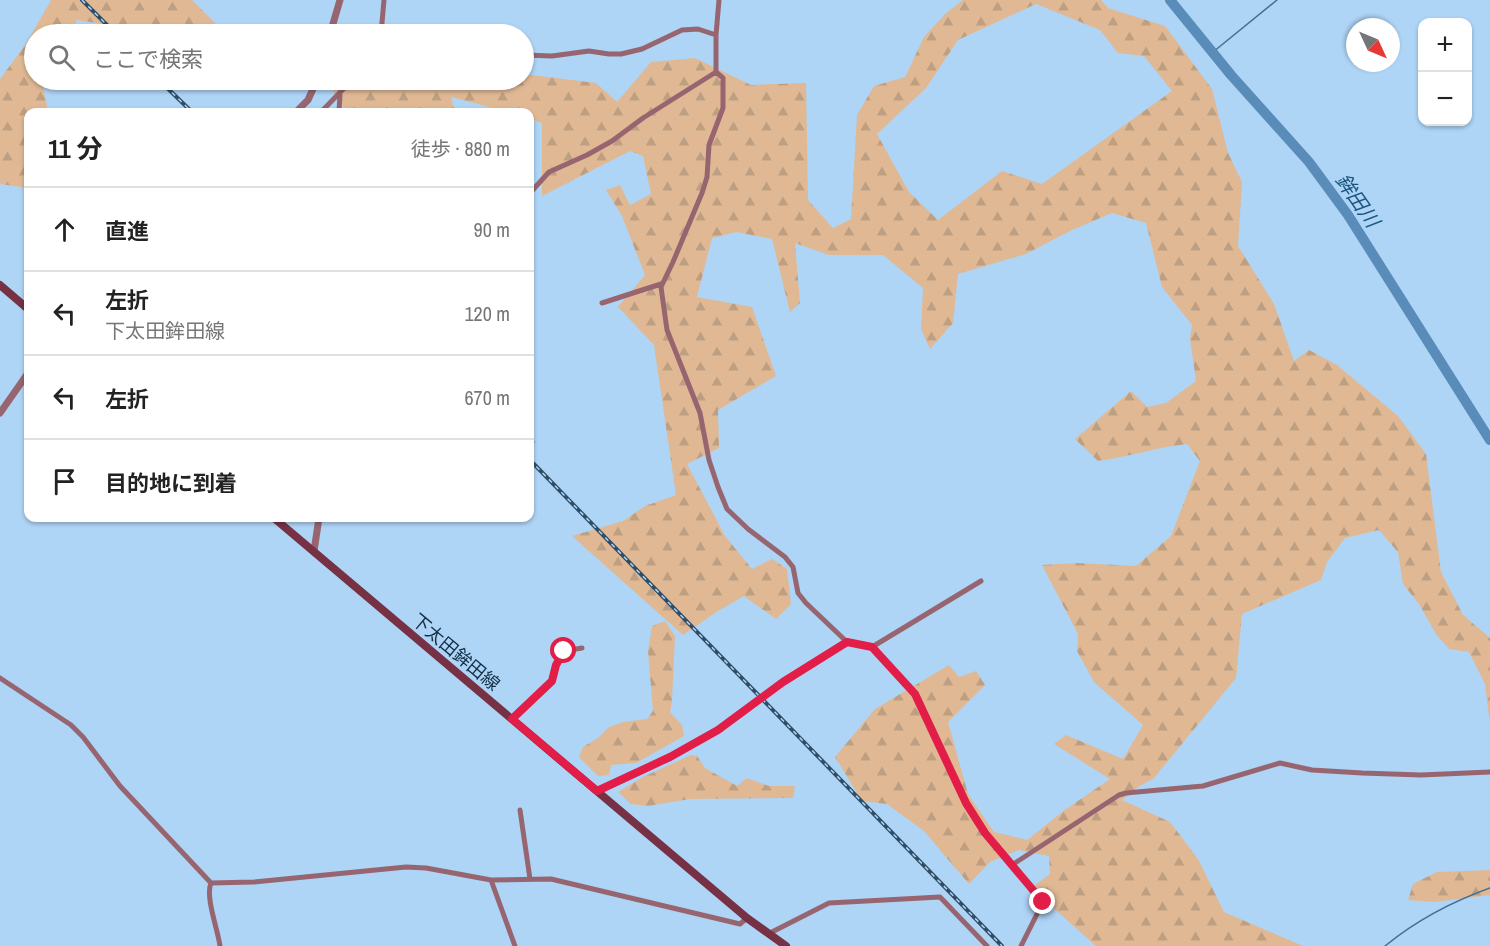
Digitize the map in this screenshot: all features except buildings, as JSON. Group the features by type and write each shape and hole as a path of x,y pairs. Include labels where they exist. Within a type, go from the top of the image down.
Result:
{"main road":[{"path":"0,285 24,306"},
{"name":"下太田鉾田線","path":"279,522 747,918 786,946"}],"street":[{"path":"333,24 340,0"},
{"path":"382,24 384,0"},
{"path":"719,0 716,72 723,78 723,108 708,145 707,177 702,193 673,262 661,284 667,330 700,413 709,460 727,508 748,529 785,557 793,567 798,593 847,642 872,647 915,694 966,803 985,833 1043,902 1021,946"},
{"path":"534,55 552,56 589,51 621,54 642,49 682,30 698,29 716,35"},
{"path":"534,189 549,172 612,141 643,118 716,72"},
{"path":"300,108 308,100 312,90"},
{"path":"325,108 343,90"},
{"path":"339,108 340,94"},
{"path":"602,303 661,284"},
{"path":"0,413 24,379"},
{"path":"314,551 318,522"},
{"path":"872,647 981,581"},
{"path":"597,791 670,757 730,722 783,682 847,642"},
{"path":"512,719 552,681 556,665 564,651 582,648"},
{"path":"0,678 71,725 83,737 120,786 212,883 274,881 406,867 426,868 490,880 551,879 740,924 747,918"},
{"path":"1012,865 1119,795 1203,786 1280,763 1312,770 1362,773 1420,775 1490,772"},
{"path":"520,810 530,879"},
{"path":"490,880 515,946"},
{"path":"212,883 209,897 220,946"},
{"path":"768,934 829,903 940,897 987,946"}],"green space":[{"path":"51,0 192,0 216,24 102,24 77,20 75,24 37,24"},
{"path":"963,0 1101,0 1108,8 1165,26 1212,89 1228,153 1242,182 1238,246 1274,304 1294,361 1309,350 1337,365 1398,416 1426,454 1441,572 1463,615 1490,638 1490,724 1485,684 1469,652 1449,649 1436,634 1419,604 1403,584 1398,552 1379,530 1345,538 1327,562 1321,580 1242,614 1236,678 1154,778 1122,800 1170,822 1198,859 1224,912 1303,946 1096,946 1031,888 1050,874 1049,856 1019,850 990,862 969,884 924,831 887,804 862,801 835,757 875,709 949,665 959,677 976,671 985,685 948,722 968,794 994,832 1027,840 1066,809 1110,779 1054,744 1066,735 1123,759 1143,725 1094,682 1077,651 1078,634 1042,565 1076,563 1136,566 1171,536 1200,461 1187,444 1098,461 1075,439 1131,391 1147,407 1166,403 1196,381 1190,339 1192,325 1162,287 1146,223 1112,213 1072,230 1026,254 958,274 953,323 930,349 921,329 923,288 883,255 829,255 795,243 800,303 790,312 772,239 736,232 712,238 697,297 752,307 776,376 718,410 719,448 687,464 725,536 752,569 772,559 787,569 791,604 776,619 744,596 683,635 572,536 623,521 645,506 676,495 654,345 618,307 645,275 622,216 606,190 620,185 630,205 651,194 643,156 630,151 542,196 542,123 534,120 534,108 493,108 451,97 454,108 344,108 333,90 534,90 534,75 596,83 617,102 651,62 695,58 751,85 806,83 808,200 833,228 851,219 857,115 874,86 905,77 924,37 946,13","holes":["1036,4 1100,30 1118,53 1144,56 1172,91 1042,184 1002,171 938,220 909,192 877,134 926,88 958,40"]},
{"path":"24,47 24,90 44,90 47,108 24,108 24,187 0,184 0,79"},
{"path":"665,621 675,636 670,712 682,725 684,736 636,763 611,765 609,775 598,776 579,757 583,747 598,738 609,727 623,722 647,719 653,711 648,651 652,626"},
{"path":"691,755 697,756 705,768 737,786 747,778 769,786 795,786 793,798 690,799 648,806 631,804 618,792 643,777"},
{"path":"1490,870 1490,895 1434,902 1408,900 1413,884 1437,872"}],"waterway":[{"name":"鉾田川","path":"1170,0 1231,75 1309,162 1348,215 1490,440"},
{"path":"1213,52 1277,0"},
{"path":"1385,946 1435,912 1490,888"}],"railway":[{"path":"82,0 106,24"},
{"path":"169,90 188,108"},
{"path":"534,464 1002,946"}],"route":[{"path":"564,651 556,665 552,681 512,719 597,791 670,757 718,730 783,682 847,642 872,647 915,694 966,803 985,833 1043,902"}]}
